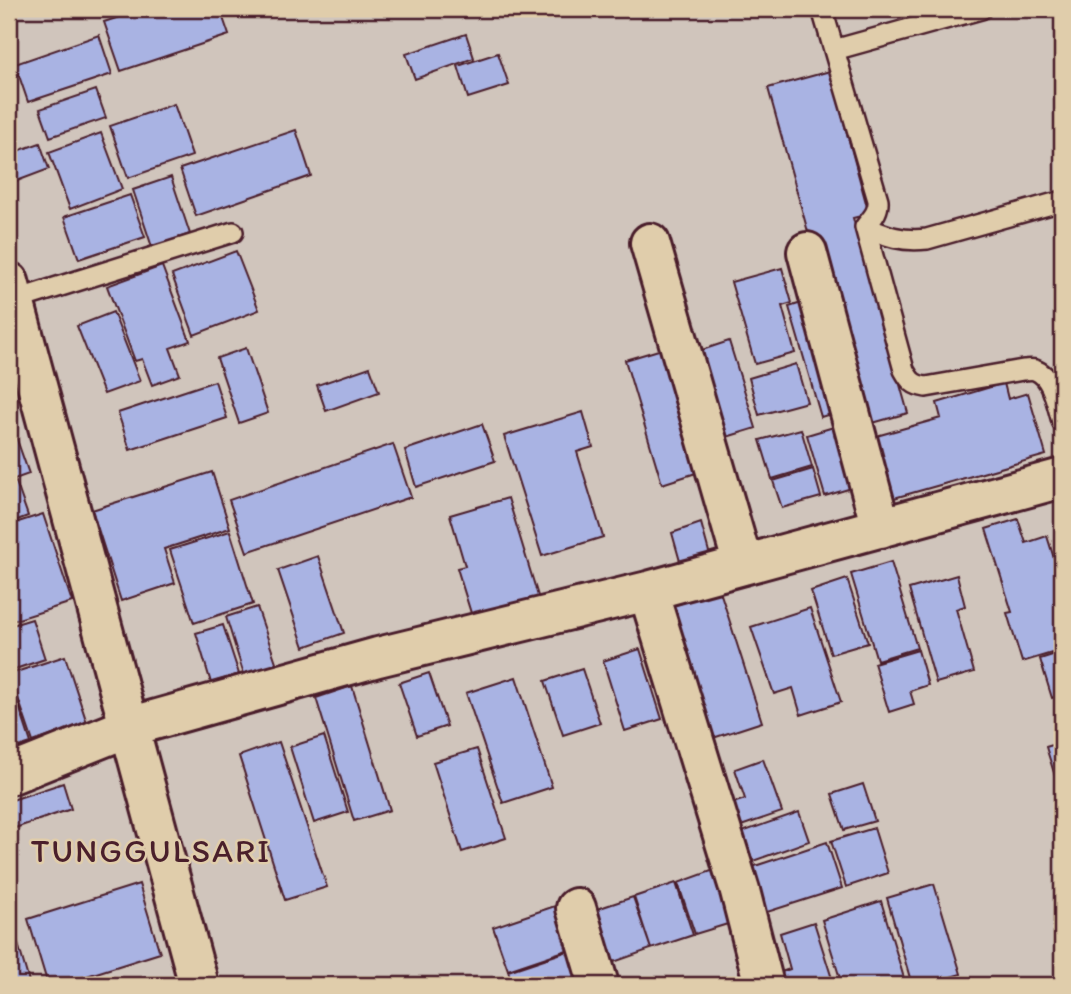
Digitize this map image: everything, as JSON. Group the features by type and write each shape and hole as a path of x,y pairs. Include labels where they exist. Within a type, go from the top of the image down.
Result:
{"street":[{"path":"650,243 743,565"},
{"path":"807,252 881,528"},
{"path":"11,291 199,985"},
{"path":"9,775 129,727 378,657 648,591 1062,478"},
{"path":"648,591 740,891 764,985"},
{"path":"576,908 598,985"}],"lane":[{"path":"822,9 878,200 879,208 865,227"},
{"path":"834,50 981,9"},
{"path":"865,227 894,238 919,240 1062,201"},
{"path":"865,227 904,370 915,386 926,387 1035,370 1046,377 1062,421"},
{"path":"11,291 233,232"}],"building":[{"path":"144,9 220,9 229,35 121,71 104,22"},
{"path":"466,34 474,58 415,79 406,54"},
{"path":"99,35 112,74 28,102 15,64"},
{"path":"498,53 509,85 468,98 458,66"},
{"path":"830,71 869,214 853,218 908,413 862,426 768,88"},
{"path":"96,90 106,118 50,137 40,109"},
{"path":"174,104 192,156 128,178 110,126"},
{"path":"296,130 311,176 196,216 180,169"},
{"path":"101,133 122,189 70,209 49,152"},
{"path":"40,143 49,169 9,184 9,154"},
{"path":"171,177 190,234 152,247 133,190"},
{"path":"130,195 145,237 79,259 64,217"},
{"path":"236,251 259,310 194,335 172,275"},
{"path":"162,266 190,341 170,348 180,375 152,385 142,359 135,361 107,286"},
{"path":"782,268 792,303 782,306 795,353 755,364 731,282"},
{"path":"814,299 846,409 821,417 789,307"},
{"path":"113,312 140,381 104,394 77,326"},
{"path":"729,341 756,428 720,439 693,353"},
{"path":"246,348 268,413 239,423 217,358"},
{"path":"662,349 699,472 662,484 625,360"},
{"path":"796,364 807,402 759,415 749,378"},
{"path":"370,367 379,392 326,411 317,385"},
{"path":"215,381 227,418 130,450 118,413"},
{"path":"1004,383 1008,399 1028,393 1046,455 880,502 862,440 941,418 937,403"},
{"path":"583,412 593,447 577,452 603,537 542,556 504,436"},
{"path":"9,417 29,474 9,481"},
{"path":"847,423 865,484 825,496 807,435"},
{"path":"482,424 495,461 416,487 405,450"},
{"path":"801,429 812,467 772,479 760,440"},
{"path":"393,444 411,497 247,552 229,500"},
{"path":"813,469 821,497 782,508 773,481"},
{"path":"212,472 230,528 164,549 175,583 121,601 92,510"},
{"path":"16,482 28,516 9,523 9,485"},
{"path":"508,498 541,606 475,626 457,568 465,566 450,515"},
{"path":"43,514 72,602 9,622 9,525"},
{"path":"1018,519 1026,543 1047,536 1062,584 1062,650 1022,662 1007,613 1012,612 986,529"},
{"path":"701,523 712,563 683,572 672,533"},
{"path":"230,531 253,604 194,623 170,550"},
{"path":"318,556 344,633 304,647 278,570"},
{"path":"891,562 917,648 877,660 851,574"},
{"path":"957,575 965,606 956,609 974,672 936,683 909,589"},
{"path":"847,579 868,643 831,654 811,591"},
{"path":"720,591 762,722 710,739 669,607"},
{"path":"257,607 278,668 245,678 226,617"},
{"path":"810,608 841,702 801,715 793,688 774,694 751,627"},
{"path":"32,619 45,659 9,671 9,626"},
{"path":"223,625 239,674 211,683 196,633"},
{"path":"640,649 662,719 625,731 603,661"},
{"path":"918,650 928,685 910,691 914,704 889,712 874,663"},
{"path":"1062,652 1062,695 1052,698 1040,659"},
{"path":"65,656 87,723 33,742 10,674"},
{"path":"582,669 600,723 563,735 545,681"},
{"path":"429,673 447,726 417,736 399,683"},
{"path":"9,676 31,743 9,750"},
{"path":"516,677 552,787 503,803 466,693"},
{"path":"352,686 390,810 354,821 316,698"},
{"path":"324,736 348,812 314,823 290,747"},
{"path":"279,742 327,887 285,900 239,756"},
{"path":"1062,742 1062,792 1060,792 1046,747"},
{"path":"477,749 506,838 462,852 433,762"},
{"path":"763,759 782,812 741,826 733,803 745,799 735,769"},
{"path":"63,783 71,809 9,830 9,801"},
{"path":"863,784 875,821 844,830 832,794"},
{"path":"799,812 809,841 753,861 742,832"},
{"path":"874,828 888,873 846,887 831,841"},
{"path":"827,842 842,888 764,913 749,868"},
{"path":"714,870 731,923 695,934 678,883"},
{"path":"676,883 693,935 651,949 634,897"},
{"path":"139,884 160,953 58,985 48,985 28,919"},
{"path":"934,884 961,974 922,985 912,985 887,898"},
{"path":"633,897 651,949 611,963 594,910"},
{"path":"881,901 906,985 842,985 822,920"},
{"path":"558,905 573,948 508,970 493,927"},
{"path":"9,913 30,985 9,985"},
{"path":"814,922 834,985 775,985 772,975 790,969 780,933"},
{"path":"571,950 582,981 569,985 513,985 508,971"},
{"path":"116,978 118,985 94,985"}],"district":[{"name":"TUNGGULSARI","path":"151,850"}]}
